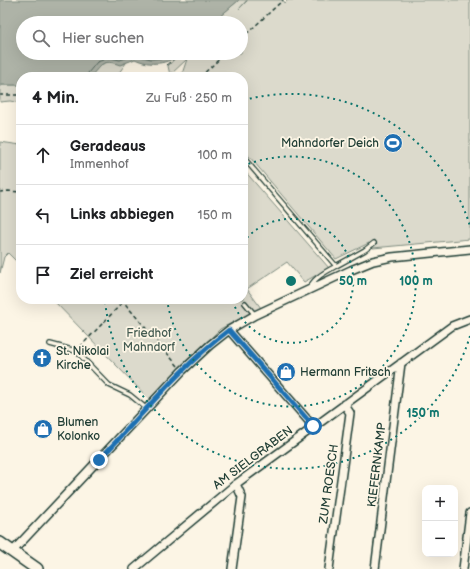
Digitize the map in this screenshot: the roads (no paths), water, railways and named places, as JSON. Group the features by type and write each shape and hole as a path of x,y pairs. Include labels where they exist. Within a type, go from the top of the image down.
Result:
{"street":[{"path":"12,552 182,371 210,344 229,330 255,315 309,289 373,261 392,257 470,249"},
{"name":"AM SIELGRABEN","path":"134,569 236,484 313,426 452,326 470,319"},
{"path":"229,330 313,426"},
{"name":"KIEFERNKAMP","path":"375,569 401,363"},
{"name":"ZUM ROESCH","path":"329,569 350,413 344,404"},
{"path":"232,569 242,497 236,484"},
{"path":"462,569 470,513"},
{"path":"1,546 37,569"}],"lane":[{"path":"248,163 336,266"},
{"path":"309,289 311,282 365,250 374,243"},
{"path":"246,304 255,315"},
{"path":"50,344 76,351 109,385 130,396 147,409"}],"water":[{"path":"0,0 239,0 220,16 16,16 16,60 132,60 120,65 107,62 100,66 95,72 16,72 16,85 0,85"},
{"path":"138,60 170,60 159,63 146,63"}],"place":[{"name":"Mahndorfer Deich","path":"393,143"},
{"name":"St. Nikolai Kirche","path":"42,358"},
{"name":"Hermann Fritsch","path":"286,372"},
{"name":"Blumen Kolonko","path":"43,429"}],"park label":[{"name":"Friedhof Mahndorf","path":"149,340"}]}
